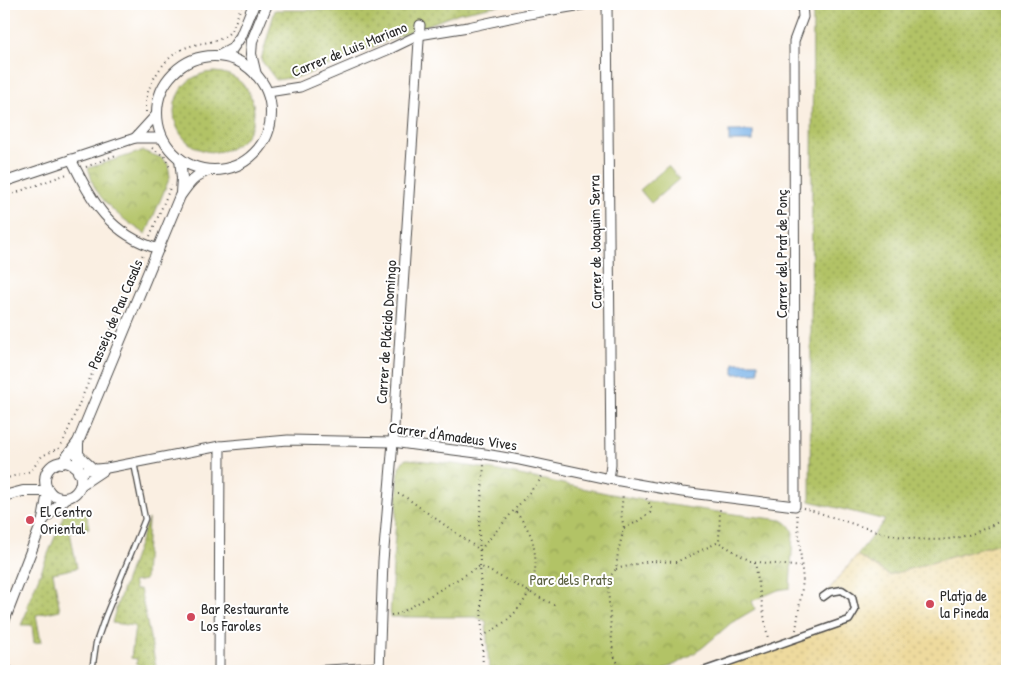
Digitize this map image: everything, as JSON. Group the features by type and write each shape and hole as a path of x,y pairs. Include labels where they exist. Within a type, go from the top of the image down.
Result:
{"street":[{"path":"219,56 232,49 241,36 254,4"},
{"path":"256,76 251,54 252,41 267,4"},
{"name":"Carrer de Luis Mariano","path":"268,92 300,87 419,35 588,4"},
{"name":"Carrer de Joaquim Serra","path":"607,4 611,465 609,479"},
{"name":"Carrer del Prat de Ponç","path":"795,506 794,41 802,17 802,4"},
{"name":"Carrer de Plácido Domingo","path":"379,669 383,561 393,442 420,25"},
{"path":"219,56 233,59 245,66 256,76 264,83 268,92 272,112 268,130 260,146 248,158 233,166 209,170 180,159 170,150 162,138 158,127 156,115 158,95 167,78 182,64 200,57 219,56"},
{"path":"135,138 156,115"},
{"path":"4,182 135,138 162,138"},
{"path":"72,159 91,198 118,229 147,245 159,248"},
{"name":"Passeig de Pau Casals","path":"62,463 77,447 180,196 182,178 180,159"},
{"name":"Passeig de Pau Casals","path":"180,196 198,174 209,170"},
{"name":"Carrer d'Amadeus Vives","path":"79,473 86,470 107,468 220,446 288,440 393,442 520,460 682,492 795,506"},
{"path":"219,671 220,446"},
{"path":"77,447 83,459 95,470"},
{"name":"Passeig de Pau Casals","path":"77,447 79,473"},
{"path":"44,515 66,498 75,494 80,486 79,473 72,465 62,463 57,464 48,471 45,482 50,492 55,496 66,498"},
{"name":"Carrer d'Amadeus Vives","path":"80,486 107,468"},
{"path":"28,491 46,477"},
{"path":"28,491 40,499 44,515"},
{"path":"4,496 28,491 50,492"},
{"path":"4,621 44,515 50,492"},
{"path":"703,671 849,620 855,610 852,597 842,590 830,592 822,597"},
{"path":"4,669 9,671"},
{"path":"310,671 379,669"}],"lane":[{"path":"92,671 96,643 105,617 145,519 134,463"}],"path":[{"path":"143,118 146,112 148,90 160,67 176,52 193,45 210,43 229,34 242,4"},
{"path":"152,148 165,157 171,169"},
{"path":"4,197 49,182 121,153"},
{"path":"4,479 31,471 42,456 59,448 63,442 147,245 172,181"},
{"path":"483,671 479,528 484,465"},
{"path":"480,550 542,476"},
{"path":"395,494 400,494 480,550"},
{"path":"622,671 613,654 608,579 616,569 624,528 621,514 623,494"},
{"path":"624,528 650,513 651,506 646,498"},
{"path":"795,640 803,581 795,506 911,539 944,539 969,535 1007,518"},
{"path":"719,542 720,509"},
{"path":"482,636 496,629 511,617 524,602 535,576 536,563 531,534 514,510"},
{"path":"719,542 750,562 802,567"},
{"path":"616,569 649,561 676,562 719,542"},
{"path":"755,562 769,649"},
{"path":"480,566 556,606"},
{"path":"388,616 399,614 480,566"},
{"path":"606,671 620,667"}],"green space":[{"path":"335,4 504,4 459,13 303,76 276,80 261,60 275,10 335,10"},
{"path":"813,4 1007,4 1007,541 889,575 857,555 885,520 810,501"},
{"path":"214,72 229,75 242,84 251,97 254,112 251,127 242,140 229,149 214,152 199,149 186,140 177,127 174,112 177,97 186,84 199,75"},
{"path":"143,151 162,158 168,164 170,177 146,234 125,220 107,204 95,188 88,168"},
{"path":"668,166 679,179 651,203 640,190"},
{"name":"Parc dels Prats","path":"407,459 526,476 606,493 716,512 782,520 789,525 793,533 790,588 778,590 752,601 755,609 731,623 702,648 682,661 660,671 489,671 486,621 476,617 390,617 399,467"},
{"path":"85,507 89,528 70,532 77,568 53,573 60,610 36,615 41,642 34,643 32,625 21,625 28,609 27,606 65,512"},
{"path":"148,519 145,580 133,582 135,590 140,589 157,671 137,664 137,659 131,658 135,626 112,623"}],"sand":[{"name":"Platja de la Pineda","path":"1007,541 1007,671 703,671 849,620 855,610 851,597 842,590 823,597 857,555 889,575"}],"water":[{"path":"729,131 753,131 753,141 729,141"},
{"path":"734,363 758,363 758,373 734,374"}],"place":[{"name":"El Centro Oriental","path":"30,520"},
{"name":"Platja de la Pineda","path":"930,604"},
{"name":"Bar Restaurante Los Faroles","path":"191,617"}]}
